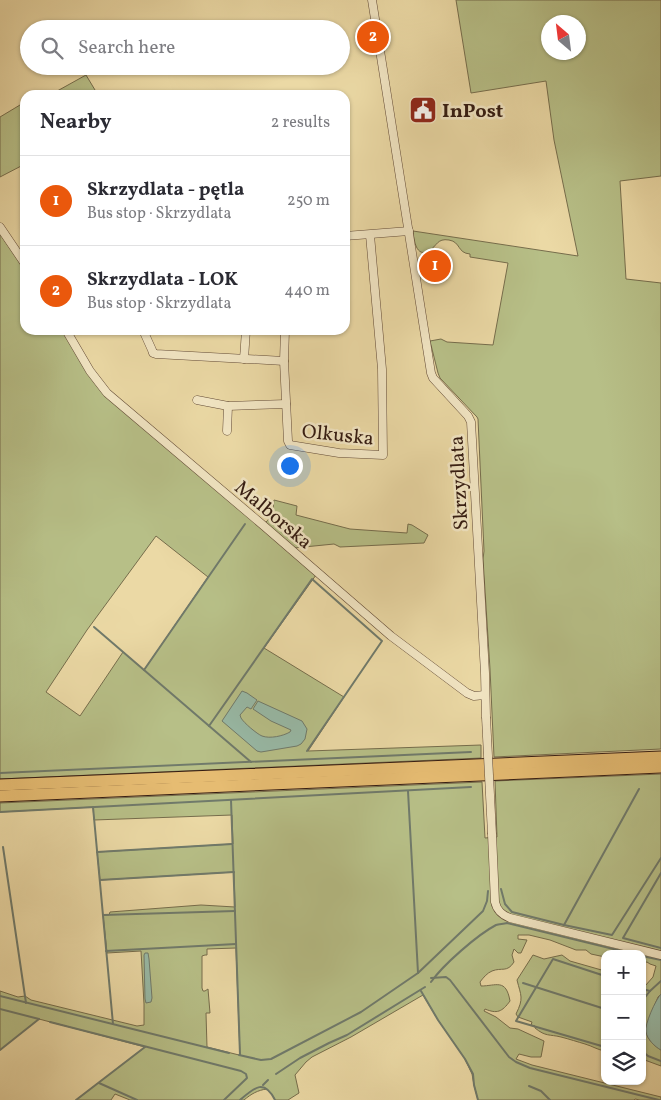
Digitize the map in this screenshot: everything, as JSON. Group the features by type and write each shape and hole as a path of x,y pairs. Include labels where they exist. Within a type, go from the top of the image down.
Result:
{"highway":[{"path":"0,785 661,757"},
{"path":"0,796 661,767"}],"street":[{"name":"Skrzydlata","path":"372,0 431,373 433,378 468,416 471,422 495,902 497,910 510,918 661,955"},
{"path":"0,227 20,257"},
{"path":"350,236 409,231"},
{"name":"Olkuska","path":"286,404 288,441 290,445 340,453 383,454 382,369 370,235"},
{"name":"Malborska","path":"69,335 90,370 107,393 391,636 467,693 474,696 485,695"},
{"path":"145,335 152,350 156,354 284,361"},
{"path":"244,359 246,335"},
{"path":"197,400 228,406 286,404 285,335"},
{"path":"227,431 228,406"}],"green space":[{"path":"456,0 661,0 661,176 620,181 626,279 661,283 661,749 494,757 483,559 478,419 440,378 430,341 441,339 447,342 493,345 508,263 470,257 470,254 463,252 456,243 449,240 442,240 429,251 421,252 416,247 413,231 578,256 554,140 546,81 471,93"},
{"path":"86,75 95,90 59,90"},
{"path":"20,105 20,167 0,177 0,117"},
{"path":"0,234 20,263 20,335 66,335 88,372 206,481 316,575 264,648 344,697 308,751 481,745 481,758 0,779","holes":["156,536 208,577 144,670 123,652 80,716 46,692 87,630"]},
{"path":"274,500 297,506 296,515 350,529 407,533 408,524 428,535 424,543 340,547 334,544 294,548 265,523 273,510"},
{"path":"661,774 661,994 646,1027 646,985 653,977 656,966 646,962 646,950 601,950 601,956 591,954 586,950 576,950 550,940 529,935 518,935 518,939 527,940 521,953 514,949 512,955 514,962 507,969 490,972 480,982 481,986 503,986 510,1001 499,1011 485,1009 484,1011 496,1017 510,1028 518,1029 544,1041 541,1057 519,1054 516,1059 532,1065 601,1082 601,1085 613,1085 661,1097 661,1100 478,1100 472,1074 465,1059 423,995 351,1037 312,1057 295,1075 299,1093 288,1100 275,1100 267,1089 261,1090 244,1100 130,1100 115,1094 111,1100 76,1100 145,1047 39,1019 0,1050 0,991 137,1026 144,1025 141,951 107,953 103,915 109,915 110,912 201,905 235,907 234,872 100,880 97,852 233,844 232,815 94,820 93,807 0,812 0,803 482,782 485,838 497,837 495,781","holes":["236,948 240,1055 207,1047 206,1013 210,1013 208,989 203,991 202,988 202,956 207,955 207,949"]},
{"path":"533,955 544,959 562,955 570,961 601,970 601,1050 545,1034 531,1025 532,1022 518,1017 516,1014 521,997 517,980"},
{"path":"646,1031 650,1040 661,1050 661,1066 646,1060"}],"shaded area":[{"path":"242,691 257,700 251,709 247,707 240,715 248,725 265,737 280,736 291,730 271,721 253,709 258,701 302,721 307,729 305,739 301,744 261,752 257,751 222,721"},
{"path":"148,953 149,959 152,998 151,1002 146,1003 144,955"},
{"path":"661,994 661,1050 650,1040 646,1029 656,1001"}],"waterway":[{"path":"144,670 245,524"},
{"path":"209,726 312,579 382,641 307,751"},
{"path":"94,627 251,762"},
{"path":"0,773 471,752"},
{"path":"0,812 471,787"},
{"path":"564,925 639,789"},
{"path":"408,791 418,973"},
{"path":"231,800 240,1055"},
{"path":"93,807 113,1024"},
{"path":"97,852 232,844"},
{"path":"3,847 26,1003"},
{"path":"501,889 505,904 512,912 612,935 661,858"},
{"path":"100,880 234,872"},
{"path":"661,873 623,938 661,948"},
{"path":"239,1055 261,1060 271,1059 361,1012 418,973 483,911 488,891"},
{"path":"103,915 235,911"},
{"path":"431,982 470,943 496,925 507,923 618,950"},
{"path":"106,951 236,944"},
{"path":"646,957 661,960"},
{"path":"601,975 553,959 516,1021 601,1046"},
{"path":"431,978 446,977 450,980 509,1057 516,1062 530,1068 659,1100"},
{"path":"646,996 661,981"},
{"path":"523,983 601,1008"},
{"path":"276,1074 300,1058 347,1035 425,987"},
{"path":"646,990 650,991"},
{"path":"421,991 473,1074 478,1100"},
{"path":"0,996 229,1053"},
{"path":"0,1009 39,1019"},
{"path":"0,1050 39,1019"},
{"path":"50,1022 241,1071 246,1074 247,1078 224,1100"},
{"path":"76,1100 145,1047"},
{"path":"646,1054 661,1061"},
{"path":"263,1085 268,1080"},
{"path":"99,1083 137,1100"},
{"path":"529,1086 541,1091 550,1100"},
{"path":"240,1100 259,1087 267,1089 275,1100"}],"place":[{"name":"Skrzydlata - LOK","path":"373,37"},
{"name":"InPost","path":"423,110"},
{"name":"Skrzydlata - pętla","path":"435,266"}]}
